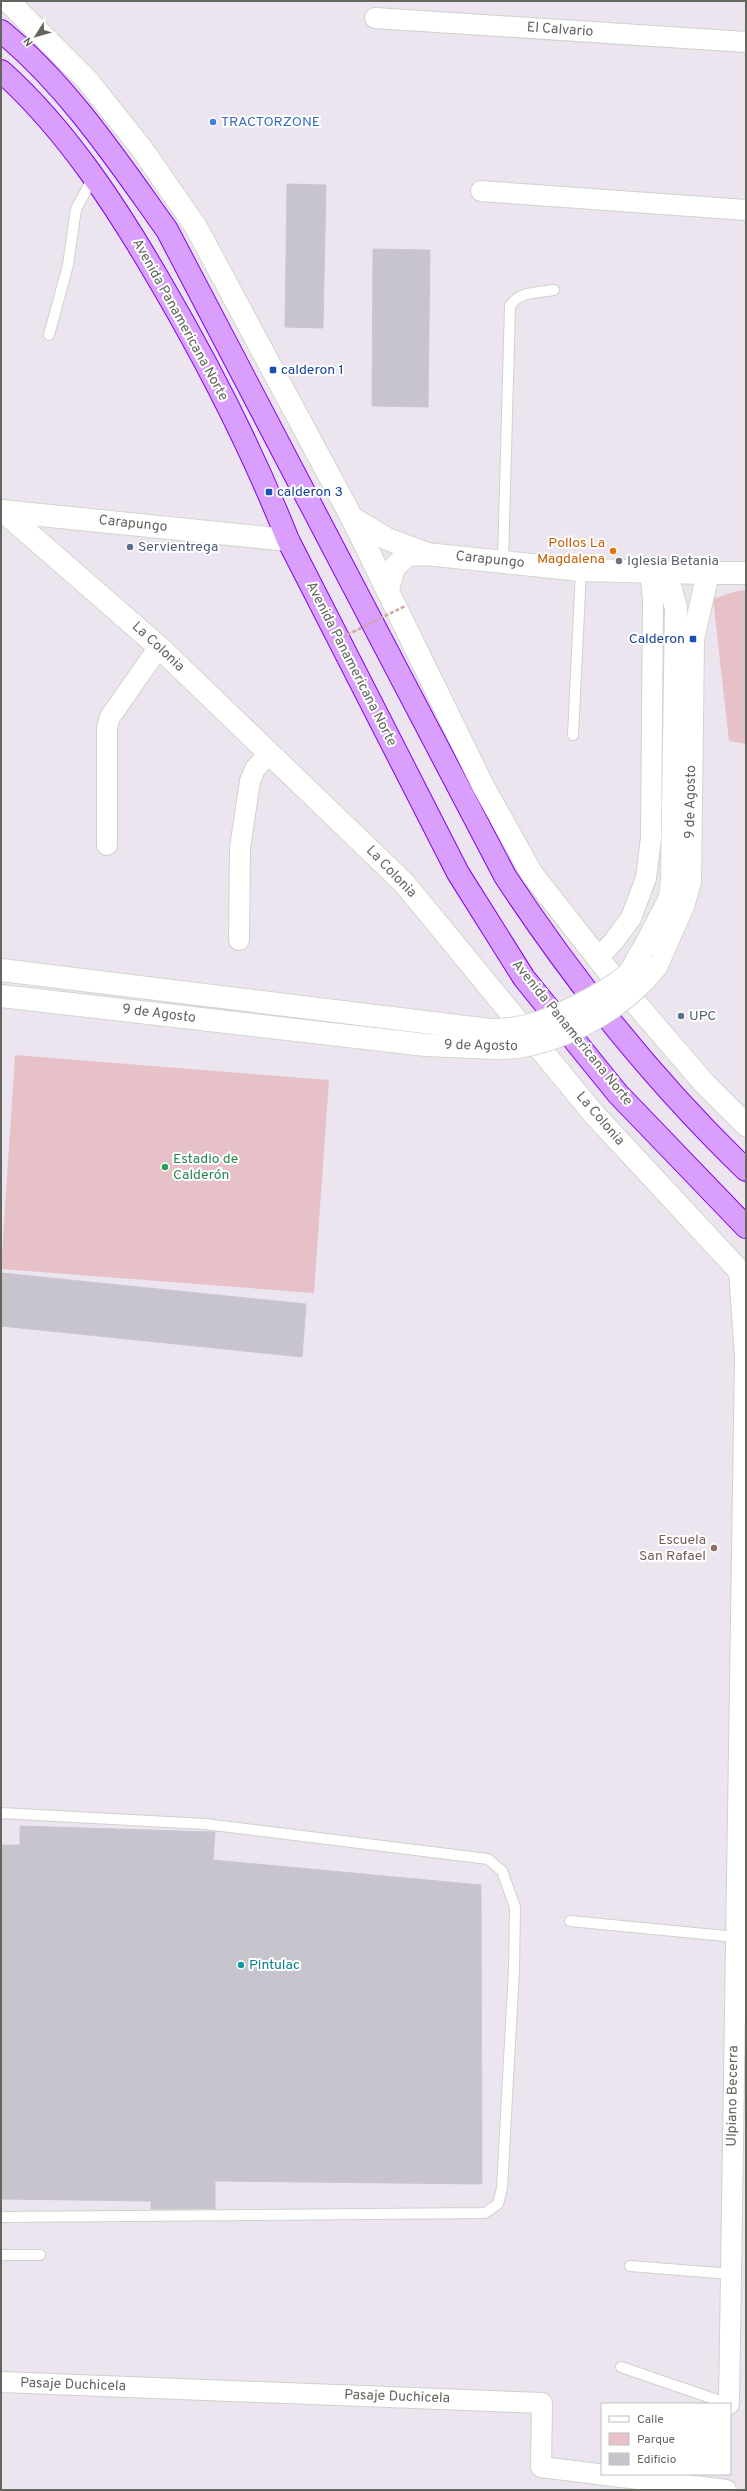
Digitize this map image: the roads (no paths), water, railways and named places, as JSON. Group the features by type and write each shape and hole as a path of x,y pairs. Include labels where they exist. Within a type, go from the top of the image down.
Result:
{"highway":[{"name":"Avenida Panamericana Norte","path":"1,31 58,87 99,135 167,230 505,876 549,943 645,1066 746,1170"},
{"name":"Avenida Panamericana Norte","path":"1,71 52,125 94,178 131,231 206,361 269,492 288,540 458,873 524,978 618,1094 746,1227"}],"main road":[{"path":"8,1 88,81 142,150 196,227 352,518 483,786 532,874 598,958 704,1083 746,1125"},
{"name":"Carapungo","path":"2,511 288,540"},
{"name":"La Colonia","path":"2,511 160,647 269,754 404,882 593,1113 743,1275"},
{"name":"Carapungo","path":"352,518 387,539 426,554"},
{"name":"Carapungo","path":"388,589 394,568 407,555 426,554 503,560 581,570 746,573"},
{"name":"9 de Agosto","path":"1,996 426,1045 493,1039 511,1030 532,1026 571,1010 605,992 630,971 644,948 670,898 672,878 676,608 670,586 653,572"},
{"name":"9 de Agosto","path":"1,970 493,1039 516,1049 539,1043 579,1027 641,986 656,968 681,912 690,882 693,639 708,573"}],"street":[{"name":"El Calvario","path":"374,18 746,42"},
{"path":"481,191 746,210"},
{"path":"598,958 614,941 630,918 646,878 650,838 653,572"},
{"path":"107,845 107,728 110,717 160,647"},
{"path":"239,940 240,848 250,780 255,769 269,754"},
{"name":"Ulpiano Becerra","path":"729,2403 738,2372 738,2315 731,2274 745,1357 743,1275"},
{"name":"Pasaje Duchicela","path":"1,2382 542,2403 541,2468 727,2490"},
{"path":"727,2490 728,2475"}],"lane":[{"path":"49,335 68,265 76,209 94,178"},
{"path":"503,560 510,306 514,300 522,295 554,290"},
{"path":"573,735 581,570"},
{"path":"1,1813 205,1824 488,1858 502,1871 515,1907 514,1969 502,2188 498,2204 485,2213 1,2217"},
{"path":"570,1921 736,1937"},
{"path":"1,2255 40,2255"},
{"path":"630,2266 731,2274"},
{"path":"621,2367 726,2403"}],"place":[{"name":"TRACTORZONE","path":"213,122"},
{"name":"calderon 1","path":"273,370"},
{"name":"calderon 3","path":"269,492"},
{"name":"Servientrega","path":"130,547"},
{"name":"Pollos La Magdalena","path":"613,551"},
{"name":"Iglesia Betania","path":"619,561"},
{"name":"Calderon","path":"693,639"},
{"name":"UPC","path":"681,1016"},
{"name":"Estadio de Calderón","path":"165,1167"},
{"name":"Escuela San Rafael","path":"714,1548"},
{"name":"Pintulac","path":"241,1965"}]}
